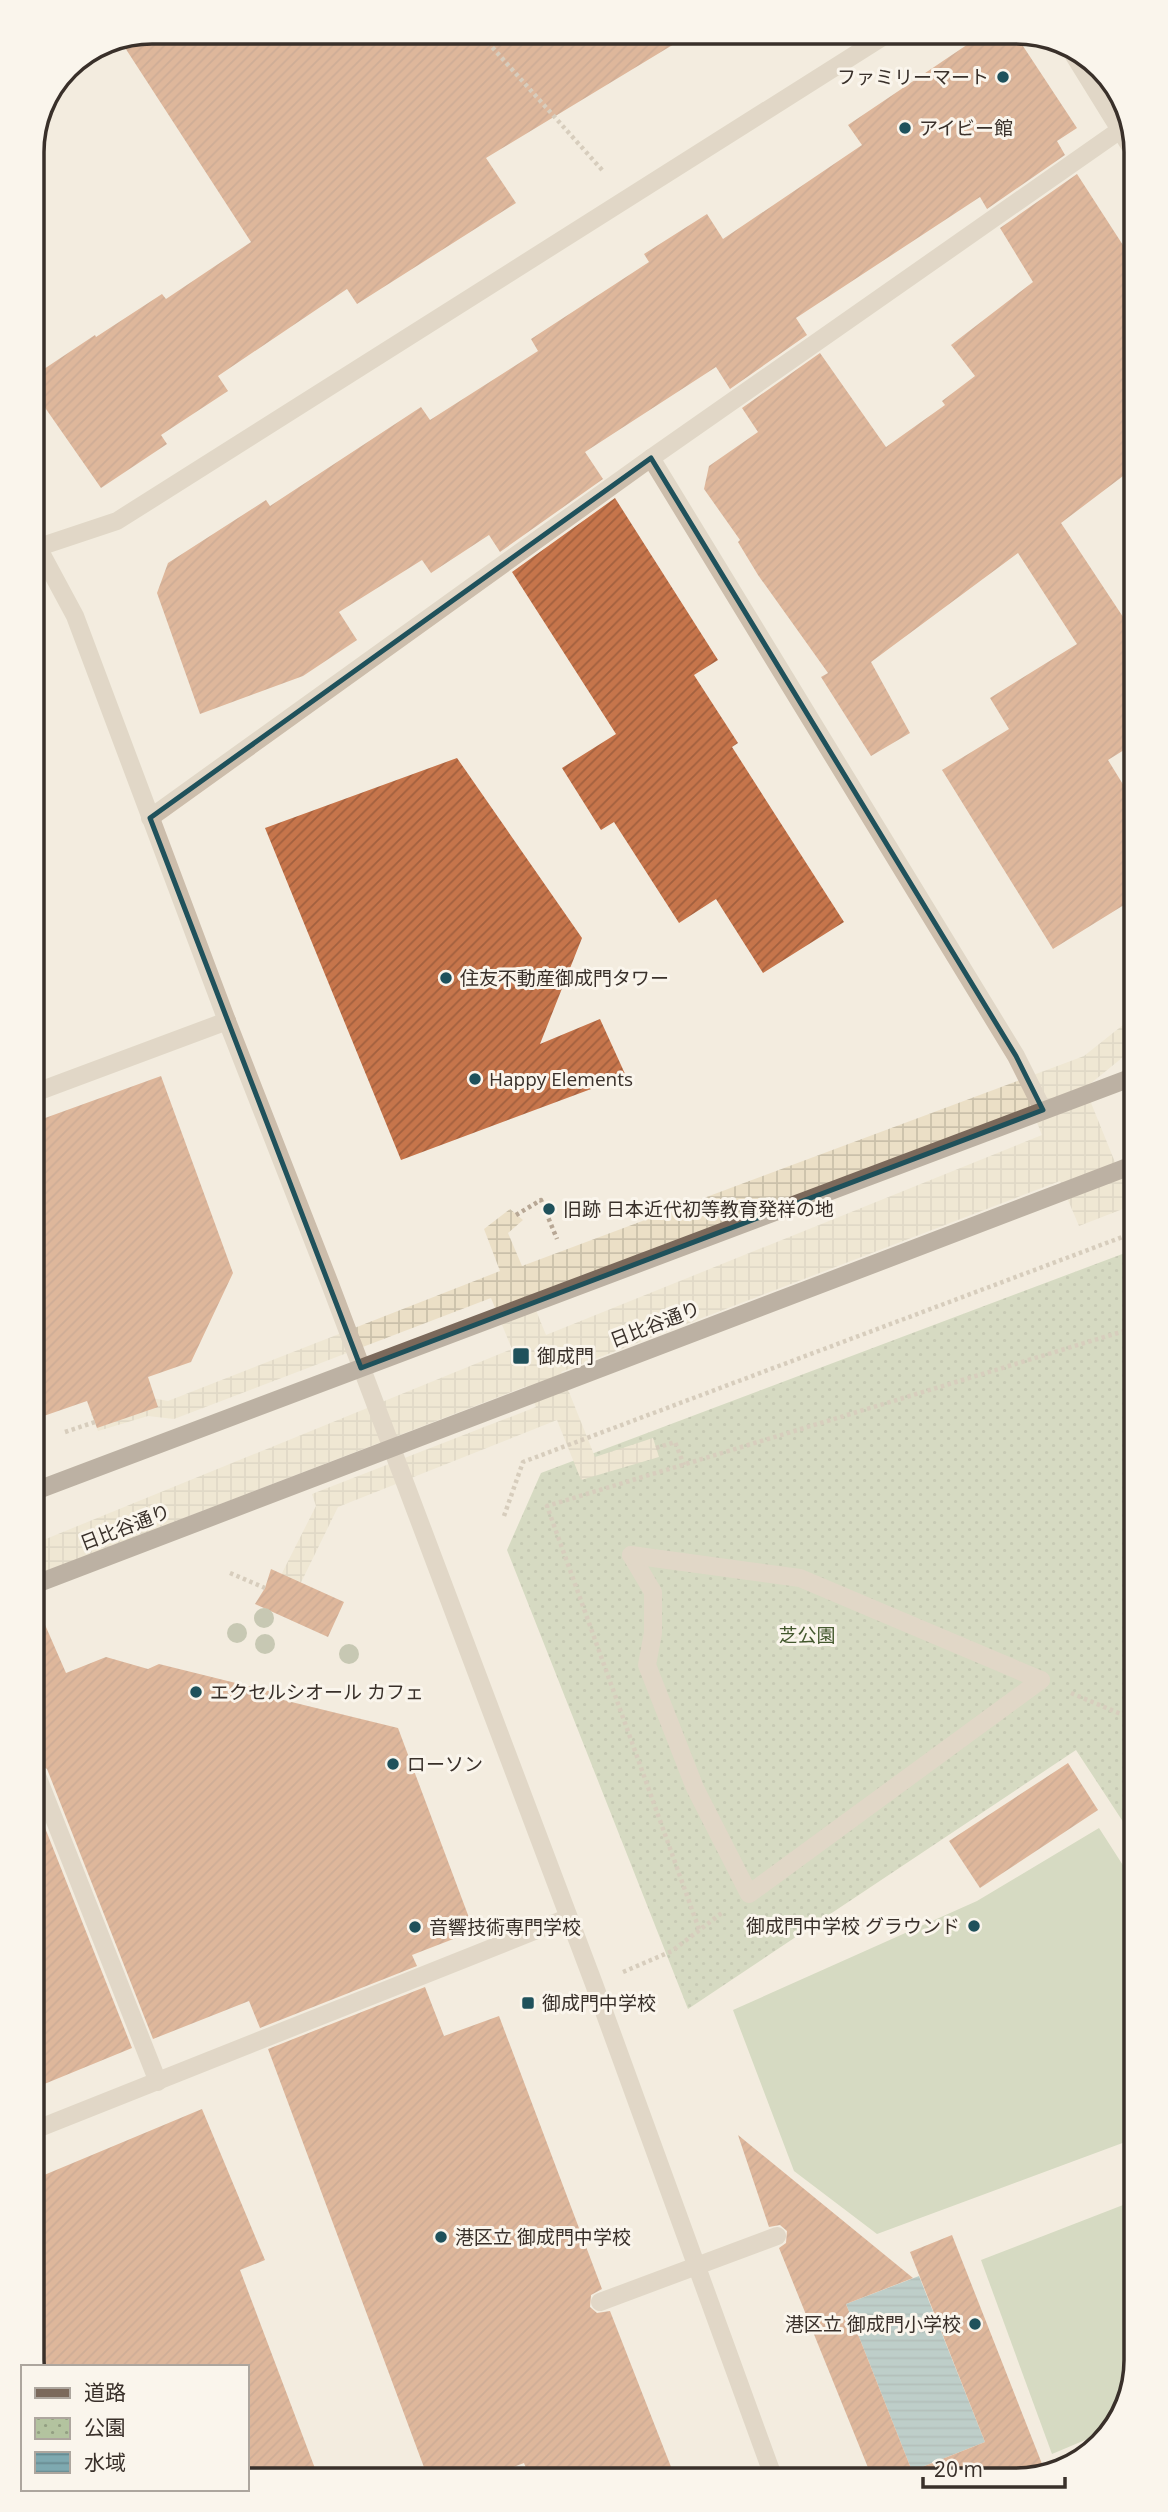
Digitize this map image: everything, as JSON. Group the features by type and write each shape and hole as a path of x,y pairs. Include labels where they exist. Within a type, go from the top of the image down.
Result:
{"main road":[{"path":"44,1488 1124,1080"},
{"name":"日比谷通り","path":"44,1581 391,1446 1124,1168"}],"street":[{"path":"44,542 117,521 872,44"},
{"path":"1097,80 1122,133"},
{"path":"150,818 651,458 1120,130"},
{"path":"651,458 1016,1056 1043,1110"},
{"path":"44,561 75,616 391,1446 566,1918 594,1984 770,2468"},
{"path":"44,1089 227,1021"},
{"path":"631,1555 800,1578 1041,1680 750,1894 695,1788 647,1665 653,1633 653,1591 631,1555"},
{"path":"44,1793 158,2082"},
{"path":"44,2126 566,1918"},
{"path":"600,2302 777,2236"}],"path":[{"path":"489,44 603,171"},
{"path":"516,1215 541,1200 557,1239"},
{"path":"503,1516 523,1462 1124,1236"},
{"path":"699,1929 547,1506 1124,1331"},
{"path":"65,1432 94,1422"},
{"path":"656,1448 676,1442 684,1465"},
{"path":"230,1573 265,1588"},
{"path":"1041,1680 1124,1715"},
{"path":"594,1984 672,1951 750,1894"}],"highlighted area":[{"path":"651,458 1016,1056 1043,1110 361,1368 150,818"}],"green space":[{"name":"芝公園","path":"1124,1253 1124,1823 1076,1750 688,2009 507,1550 541,1473"},
{"name":"御成門中学校 グラウンド","path":"1099,1828 1124,1867 1124,2142 877,2234 794,2171 733,2010 977,1901"},
{"path":"1124,2205 1123,2374 1113,2408 1093,2437 1052,2454 981,2260"}],"shaded area":[{"path":"1124,1024 1124,1056 1085,1088 1121,1177 1124,1176 1124,1208 1079,1226 1060,1181 561,1372 595,1457 653,1438 659,1457 581,1480 557,1420 338,1507 288,1609 277,1583 316,1506 312,1494 536,1407 527,1386 44,1572 44,1540 512,1349 491,1298 174,1419 148,1416 98,1431 91,1414 146,1397 168,1401 500,1271 484,1229 510,1209 523,1220 508,1233 522,1266 1084,1056","holes":["1034,1115 1042,1135 546,1335 535,1308"]}],"water":[{"path":"919,2276 985,2442 920,2468 911,2468 846,2304"}],"building":[{"path":"152,44 674,44 486,158 516,203 357,304 347,289 218,376 228,391 161,435 167,444 101,488 44,406 44,369 162,294 166,299 251,242 125,48"},
{"path":"968,44 1022,44 1077,128 1057,141 1065,155 987,209 980,197 796,318 807,335 730,389 716,367 585,452 603,479 500,552 489,535 431,573 422,560 339,612 357,640 303,676 200,714 157,593 168,563 266,500 270,506 421,407 430,420 538,351 531,339 649,262 644,254 707,214 723,239 862,145 848,125"},
{"path":"1077,174 1124,247 1124,475 1061,523 1124,618 1124,750 1108,760 1124,786 1124,905 1053,949 942,770 1009,729 990,698 1077,644 1018,553 871,662 910,733 871,756 821,677 828,673 758,575 738,542 740,540 704,489 709,466 758,432 742,408 820,353 886,447 945,405 942,401 975,376 951,345 1033,282 1000,228"},
{"path":"615,498 718,660 694,675 738,743 732,747 844,922 763,973 716,899 679,923 614,822 601,830 562,768 616,734 512,572"},
{"name":"住友不動産御成門タワー","path":"457,758 582,938 540,1044 600,1019 626,1076 401,1160 265,828"},
{"path":"161,1076 233,1273 191,1362 148,1377 158,1407 97,1428 87,1401 44,1416 44,1118"},
{"path":"271,1569 344,1602 328,1637 255,1604 265,1588"},
{"path":"44,1622 66,1673 106,1657 148,1669 159,1664 280,1694 271,1697 398,1728 474,1931 412,1955 417,1966 260,2028 249,2001 153,2039 44,1767"},
{"path":"1068,1763 1098,1810 980,1888 949,1841"},
{"path":"44,1825 132,2048 44,2084"},
{"name":"港区立 御成門中学校","path":"425,1987 444,2036 499,2016 602,2289 591,2295 590,2307 597,2313 610,2311 671,2468 526,2468 524,2463 511,2468 424,2468 268,2049"},
{"path":"202,2109 265,2260 240,2270 315,2468 248,2468 248,2365 44,2365 44,2175"},
{"path":"738,2135 913,2278 846,2304 911,2468 868,2468 779,2248 786,2243 787,2231 780,2225 769,2227"},
{"path":"952,2235 1042,2465 1016,2468 920,2468 985,2442 910,2252"}],"place":[{"name":"ファミリーマート","path":"1003,77"},
{"name":"アイビー館","path":"905,128"},
{"name":"住友不動産御成門タワー","path":"446,978"},
{"name":"Happy Elements","path":"475,1079"},
{"name":"旧跡 日本近代初等教育発祥の地","path":"549,1209"},
{"name":"御成門","path":"521,1356"},
{"name":"エクセルシオール カフェ","path":"196,1692"},
{"name":"ローソン","path":"393,1764"},
{"name":"御成門中学校 グラウンド","path":"974,1926"},
{"name":"音響技術専門学校","path":"415,1927"},
{"name":"御成門中学校","path":"528,2003"},
{"name":"港区立 御成門中学校","path":"441,2237"},
{"name":"港区立 御成門小学校","path":"975,2324"}]}
